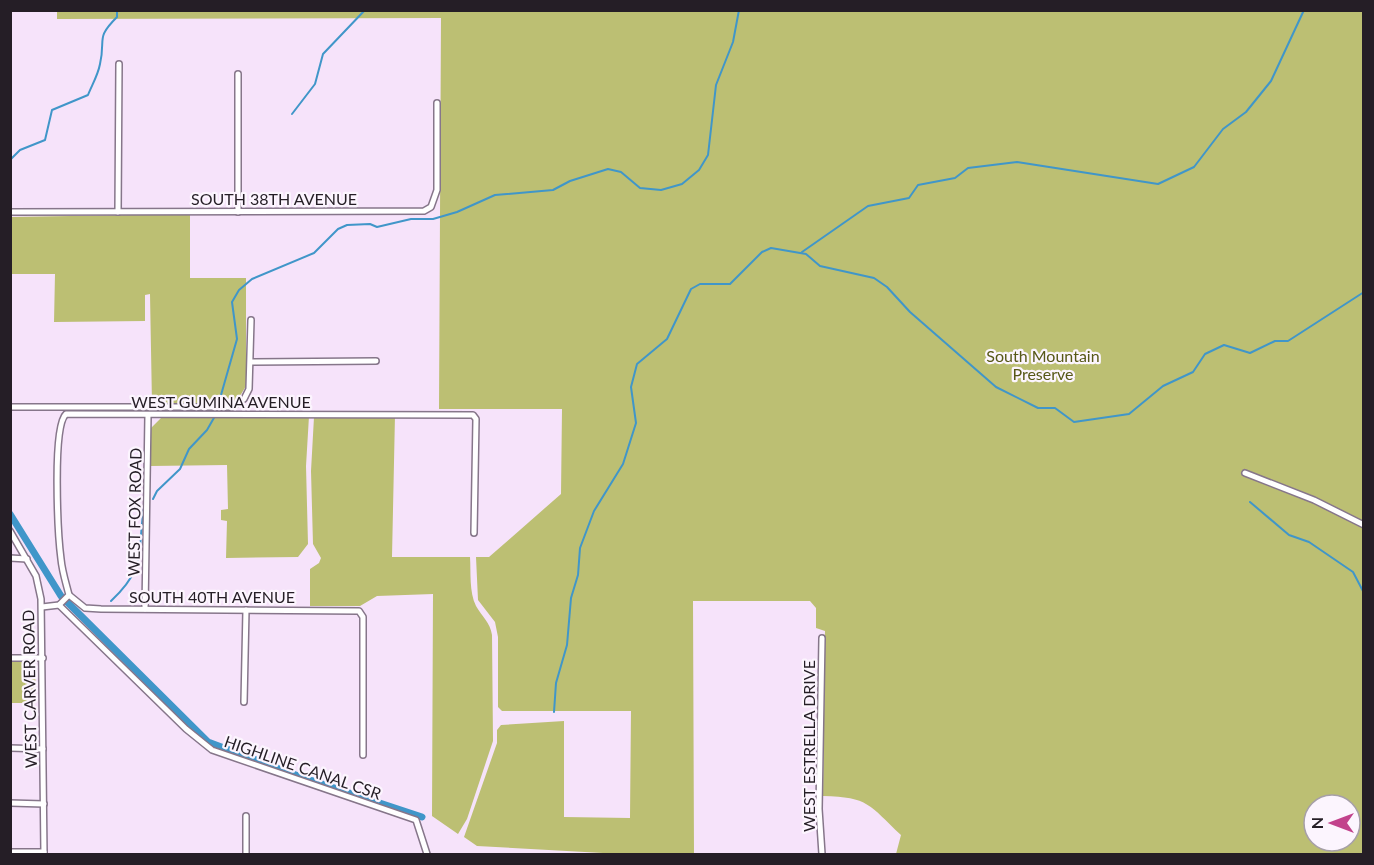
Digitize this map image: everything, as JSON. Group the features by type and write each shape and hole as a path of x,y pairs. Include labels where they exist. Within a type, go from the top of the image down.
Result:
{"street":[{"path":"118,212 119,64"},
{"path":"238,74 238,212"},
{"name":"SOUTH 38TH AVENUE","path":"10,212 424,211 435,201 437,103"},
{"path":"10,407 232,407 244,399 249,388 250,320"},
{"path":"251,362 376,361"},
{"name":"WEST GUMINA AVENUE","path":"68,597 59,547 59,425 66,414 473,415 476,419 474,533"},
{"name":"WEST FOX ROAD","path":"145,609 148,415"},
{"path":"1245,473 1314,500 1364,525"},
{"name":"WEST CARVER ROAD","path":"10,531 38,581 42,607 44,853"},
{"path":"10,558 27,559"},
{"path":"42,607 58,604 68,597"},
{"name":"SOUTH 40TH AVENUE","path":"68,597 85,608 359,611 363,616 363,755"},
{"name":"HIGHLINE CANAL CSR","path":"58,604 186,729 212,750 416,820 427,855"},
{"path":"244,702 246,610"},
{"name":"WEST ESTRELLA DRIVE","path":"822,638 819,809 822,855"},
{"path":"10,658 43,658"},
{"path":"10,748 43,749"},
{"path":"10,803 44,804"},
{"path":"246,816 246,855"},
{"path":"10,852 44,853"}],"green space":[{"name":"South Mountain Preserve","path":"57,10 1363,11 1363,854 896,854 901,835 874,810 850,798 823,796 825,631 816,628 816,608 810,601 693,601 694,854 621,854 477,846 464,837 497,743 497,730 501,725 564,721 564,817 630,818 631,711 502,711 498,707 498,637 495,622 478,600 476,557 489,557 561,494 562,409 439,409 441,18 57,19"},
{"path":"190,214 190,278 246,278 246,386 240,396 230,404 152,404 150,294 145,295 145,321 54,322 55,274 11,274 10,217"},
{"path":"395,415 392,557 470,557 471,588 474,600 490,627 492,635 493,741 467,819 458,834 432,816 433,594 377,596 360,606 310,606 310,569 319,563 321,558 313,544 311,471 314,417"},
{"path":"309,416 306,466 308,544 298,557 226,558 227,521 221,520 221,510 228,509 227,465 151,466 150,429 161,418"},
{"path":"11,660 35,661 36,703 11,703"}],"waterway":[{"path":"10,160 20,150 45,140 52,110 88,95 99,68 104,35 117,17 117,10"},
{"path":"292,114 315,84 323,54 365,10"},
{"path":"153,499 157,491 180,469 189,449 207,430 215,416 237,339 232,302 239,290 252,279 314,253 338,229 347,225 370,224 377,227 411,219 433,219 457,212 495,195 553,190 570,181 608,169 621,172 640,188 661,190 682,184 699,170 708,155 716,85 733,42 739,10"},
{"path":"802,252 868,206 909,198 918,185 955,178 968,168 1017,162 1158,184 1194,167 1223,129 1246,112 1271,81 1304,10"},
{"path":"554,712 556,683 567,645 571,598 578,575 580,548 594,511 623,464 636,423 631,387 637,364 667,339 691,289 700,284 730,284 762,252 771,248 806,254 820,266 874,278 887,287 910,312 996,387 1038,408 1055,408 1074,422 1129,414 1163,386 1193,372 1205,354 1224,345 1250,353 1275,341 1288,341 1364,292"},
{"path":"1250,502 1289,535 1309,542 1353,572 1364,593"},
{"path":"111,601 122,589 135,568 140,548 144,507"},
{"path":"10,514 61,596 208,742 301,777 422,817"}]}
